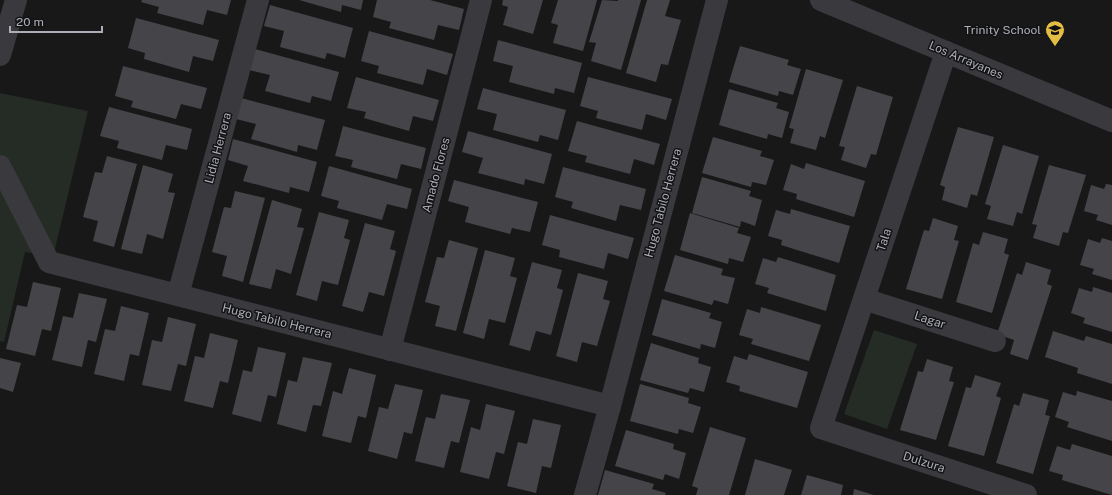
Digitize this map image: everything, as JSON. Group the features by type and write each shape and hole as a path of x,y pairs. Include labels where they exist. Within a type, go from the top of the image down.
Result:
{"street":[{"path":"0,55 16,0"},
{"name":"Lidia Herrera","path":"178,295 258,0"},
{"name":"Amado Flores","path":"390,350 481,0"},
{"name":"Hugo Tabilo Herrera","path":"585,495 610,406 717,0"},
{"name":"Los Arrayanes","path":"821,0 1112,121"},
{"name":"Tala","path":"821,428 946,52"},
{"name":"Hugo Tabilo Herrera","path":"0,166 49,262 610,406"},
{"name":"Lagar","path":"864,299 995,341"},
{"name":"Dulzura","path":"821,428 1026,495"}],"shaded area":[{"path":"0,93 88,111 53,257 25,252 4,342 0,341"},
{"path":"874,330 917,344 887,429 844,414"}],"building":[{"path":"142,0 231,0 227,15 207,10 203,25 157,13 159,7 141,2"},
{"path":"299,0 363,0 361,10 342,5 341,12"},
{"path":"377,0 430,0 464,9 459,30 438,25 434,40 389,28 391,22 373,17"},
{"path":"503,0 543,0 533,34 503,25 508,7 502,5"},
{"path":"558,0 597,0 583,51 553,43 558,25 551,23"},
{"path":"602,0 641,0 621,70 591,61 596,43 589,42"},
{"path":"647,0 670,0 665,16 681,20 668,65 661,64 656,82 626,73"},
{"path":"270,5 353,28 345,58 327,53 325,59 280,47 284,31 264,26"},
{"path":"136,18 219,40 213,61 193,56 189,72 144,59 145,53 128,48"},
{"path":"369,31 453,54 447,75 427,69 423,85 377,73 379,66 361,61"},
{"path":"498,40 582,63 574,93 555,88 554,94 509,82 513,66 493,61"},
{"path":"740,46 789,60 787,65 801,69 793,95 779,91 778,96 729,82"},
{"path":"255,49 339,72 331,101 312,96 310,103 265,91 270,75 249,70"},
{"path":"123,66 207,88 201,109 181,104 176,119 131,107 133,101 115,96"},
{"path":"806,69 843,80 825,138 820,136 816,150 790,143 794,129 789,128"},
{"path":"356,77 439,100 433,121 413,116 409,131 364,118 366,112 347,108"},
{"path":"588,77 672,99 666,120 646,114 642,130 596,118 598,111 580,106"},
{"path":"857,86 893,97 876,155 871,154 866,168 841,160 845,147 839,146"},
{"path":"483,88 566,110 558,140 540,135 538,142 493,130 497,114 477,109"},
{"path":"729,89 778,103 776,108 789,112 782,138 768,134 767,139 719,125"},
{"path":"241,98 325,120 317,150 298,145 297,152 251,139 256,124 236,119"},
{"path":"109,107 192,129 187,150 166,145 162,160 117,148 119,141 100,136"},
{"path":"577,121 660,144 654,165 634,159 630,174 585,162 587,156 568,151"},
{"path":"343,126 426,148 421,169 401,164 397,179 351,167 353,160 335,156"},
{"path":"958,127 994,137 977,196 971,194 967,208 942,200 945,187 940,185"},
{"path":"468,131 552,154 544,184 525,179 524,185 478,173 483,158 462,152"},
{"path":"713,137 762,151 760,156 774,160 766,185 752,182 751,187 702,173"},
{"path":"233,139 317,162 309,192 290,187 289,193 243,181 248,166 228,160"},
{"path":"1003,145 1039,156 1022,214 1017,212 1013,226 987,219 991,206 985,204"},
{"path":"107,156 137,164 114,247 93,241 98,221 83,217 95,172 102,173"},
{"path":"806,163 865,181 854,217 796,199 797,194 783,190 791,164 804,169"},
{"path":"143,165 173,174 168,192 175,193 163,239 147,234 142,254 121,249"},
{"path":"1049,165 1086,175 1068,233 1063,232 1059,246 1033,238 1037,225 1032,224"},
{"path":"329,166 412,189 407,209 387,204 382,220 337,208 339,201 321,196"},
{"path":"563,167 646,189 641,210 620,205 616,221 571,208 573,202 555,197"},
{"path":"702,177 751,191 749,196 762,200 755,226 741,221 740,227 692,213"},
{"path":"454,180 538,202 530,232 512,228 510,234 465,222 469,207 448,201"},
{"path":"1106,184 1112,185 1112,225 1096,220 1098,215 1084,211 1091,185 1104,189"},
{"path":"235,191 265,198 243,282 222,276 227,256 212,252 224,207 231,208"},
{"path":"272,200 302,209 297,227 304,228 291,274 276,269 271,289 249,284"},
{"path":"791,209 850,226 839,263 781,245 782,240 768,236 776,210 790,214"},
{"path":"319,212 349,220 344,238 350,240 338,285 322,281 317,301 296,295"},
{"path":"690,213 739,228 737,233 751,237 743,262 729,258 728,264 680,250"},
{"path":"550,215 634,238 628,259 608,253 604,269 559,257 560,250 542,245"},
{"path":"933,218 958,226 954,240 959,241 942,299 906,289 924,230 929,231"},
{"path":"365,223 395,231 390,249 396,251 384,296 369,292 363,312 342,306"},
{"path":"983,232 1008,239 1004,253 1009,255 992,313 956,302 973,243 979,245"},
{"path":"1102,238 1112,241 1112,280 1092,274 1094,269 1080,265 1088,239 1100,243"},
{"path":"449,240 478,248 456,331 435,326 440,306 425,302 437,257 444,258"},
{"path":"485,250 515,258 510,276 517,278 505,323 489,319 484,339 463,333"},
{"path":"675,255 723,269 721,275 735,278 728,304 714,300 712,305 664,291"},
{"path":"778,257 836,275 826,311 767,293 769,288 755,284 763,258 776,262"},
{"path":"532,262 562,270 557,288 563,290 551,335 536,331 530,351 509,345"},
{"path":"1026,262 1051,270 1047,284 1052,286 1028,360 1010,354 1014,340 997,334 1017,273 1022,275"},
{"path":"578,273 608,281 603,299 610,301 597,346 582,342 577,362 556,356"},
{"path":"33,282 61,288 51,331 42,329 35,356 6,349 17,305 27,307"},
{"path":"1093,287 1112,293 1112,332 1083,323 1085,318 1071,313 1079,288 1092,292"},
{"path":"79,293 107,299 96,342 88,340 82,367 52,360 63,316 73,318"},
{"path":"662,299 711,313 709,318 722,322 715,348 701,344 700,349 652,335"},
{"path":"121,306 149,313 139,356 130,354 124,381 94,374 105,329 115,331"},
{"path":"761,307 821,325 809,361 751,344 753,339 739,335 747,309 760,313"},
{"path":"168,317 196,324 186,366 178,364 171,391 142,385 152,340 162,342"},
{"path":"1053,331 1084,341 1086,336 1112,344 1112,384 1077,373 1078,368 1045,357"},
{"path":"210,333 238,340 228,383 220,381 213,408 184,401 195,356 204,358"},
{"path":"651,343 699,358 698,363 711,367 704,392 690,388 688,393 640,380"},
{"path":"258,347 286,353 276,397 268,395 261,422 232,414 243,370 252,372"},
{"path":"749,354 808,372 797,408 739,391 740,386 726,382 734,356 747,360"},
{"path":"303,357 332,363 321,406 313,405 306,432 277,424 288,380 297,382"},
{"path":"0,358 21,363 13,392 0,388"},
{"path":"927,359 953,367 949,381 954,382 936,440 900,430 918,371 923,372"},
{"path":"349,368 376,375 366,418 358,416 351,443 322,436 333,391 342,394"},
{"path":"975,375 1001,383 996,396 1001,398 984,456 948,446 966,387 971,388"},
{"path":"395,384 423,390 412,434 404,432 397,459 368,451 379,407 388,409"},
{"path":"640,384 689,398 688,403 701,407 693,433 679,429 678,434 630,421"},
{"path":"1077,391 1112,401 1112,441 1067,427 1069,422 1055,417 1063,392 1076,396"},
{"path":"1023,393 1049,400 1045,415 1050,416 1033,474 996,463 1014,404 1019,406"},
{"path":"441,394 470,400 459,443 451,441 444,468 415,461 426,417 435,419"},
{"path":"486,404 515,411 504,454 496,452 489,479 460,472 471,427 480,430"},
{"path":"533,419 561,425 551,468 542,466 536,493 507,486 518,442 527,444"},
{"path":"710,427 746,438 729,495 696,495 698,488 692,486"},
{"path":"626,430 674,444 673,449 686,453 679,479 665,474 663,480 615,466"},
{"path":"1072,444 1112,456 1112,495 1062,480 1063,475 1049,471 1057,446 1070,450"},
{"path":"755,459 792,470 784,495 745,495"},
{"path":"605,470 654,484 652,489 666,493 665,495 598,495"},
{"path":"807,475 843,485 841,495 801,495"},
{"path":"854,489 874,495 853,495"}],"place":[{"name":"Trinity School","path":"1055,47"}]}
